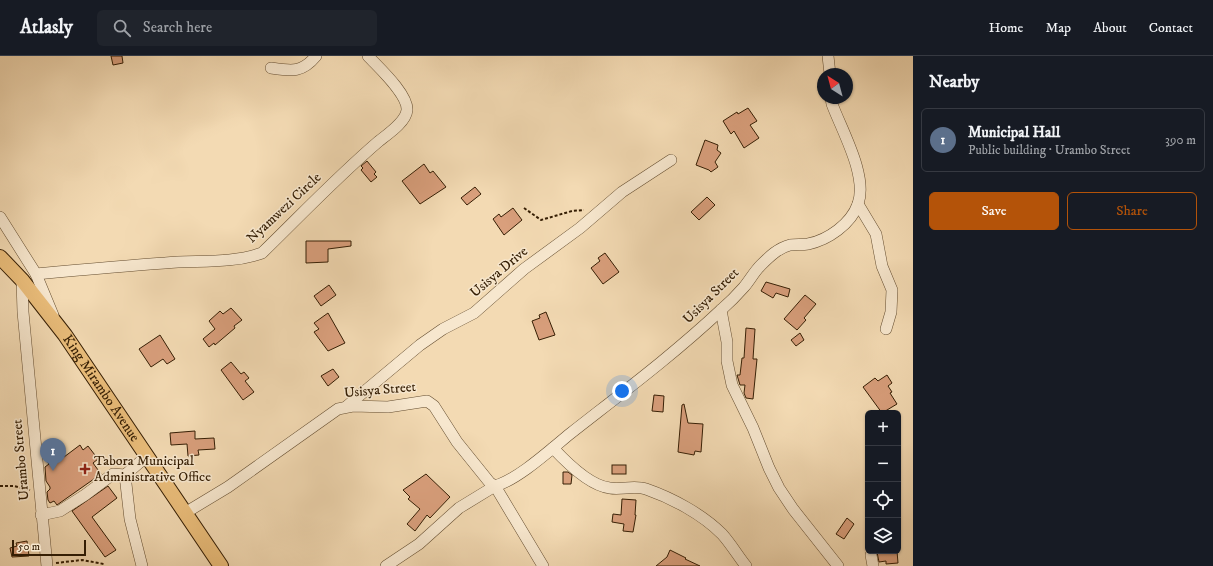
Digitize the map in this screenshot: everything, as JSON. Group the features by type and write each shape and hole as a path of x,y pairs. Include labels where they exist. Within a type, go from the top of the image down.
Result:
{"main road":[{"name":"King Mirambo Avenue","path":"0,258 22,280 56,323 222,566"}],"street":[{"path":"272,68 295,70 303,68 316,56"},
{"name":"Nyamwezi Circle","path":"36,274 165,263 234,260 262,253 359,158 392,131 405,116 407,109 403,96 368,56"},
{"path":"828,56 829,68"},
{"name":"Usisya Street","path":"495,486 511,478 553,448 664,361 722,310 759,267 776,252 790,245 808,244 821,240 852,217 862,190 859,177 832,104"},
{"name":"Usisya Drive","path":"347,406 420,345 443,329 474,313 524,269 622,192 670,160"},
{"path":"858,204 876,234 882,266 892,290 891,312 886,329"},
{"path":"0,217 36,274 56,323"},
{"name":"Urambo Street","path":"22,280 23,312 41,515 47,564"},
{"path":"722,310 728,342 727,361 732,384 753,428 769,468 779,488 793,509 838,566"},
{"name":"Usisya Street","path":"185,513 228,487 331,414 347,406 388,407 427,401 434,406 472,461 495,486 543,566"},
{"path":"553,448 570,465 603,487 623,488 636,486 681,505 722,534 746,566"},
{"path":"41,515 60,511 113,474 125,475 147,456"},
{"path":"125,475 130,519 142,566"},
{"path":"386,566 419,544 459,508 495,486"}],"path":[{"path":"524,208 534,217 541,220 572,211 588,210 597,213"},
{"path":"0,486 14,486 39,492"},
{"path":"47,564 59,564 82,560 104,564"}],"building":[{"path":"111,56 122,56 123,63 113,65"},
{"path":"748,108 757,121 750,125 759,138 744,148 734,131 731,134 723,121 737,112 738,114"},
{"path":"705,140 718,145 717,150 721,153 715,162 718,167 711,172 696,165"},
{"path":"367,161 376,172 374,174 377,177 371,182 361,170 363,168 361,166"},
{"path":"424,164 430,173 433,171 446,187 420,204 402,181"},
{"path":"475,187 481,194 467,205 461,198"},
{"path":"707,197 715,205 699,220 691,212"},
{"path":"513,208 522,220 504,235 493,219 499,214 501,217"},
{"path":"306,241 351,241 351,246 328,249 328,262 306,263"},
{"path":"605,253 619,272 603,284 591,268 600,261 598,258"},
{"path":"766,282 790,289 788,297 776,293 773,298 761,291"},
{"path":"329,285 336,295 321,306 314,296"},
{"path":"805,295 816,304 804,318 806,320 797,330 784,319"},
{"path":"231,308 242,320 215,345 214,343 209,347 203,339 215,329 209,321 220,311 223,314"},
{"path":"546,312 555,335 539,340 532,321 540,318 539,315"},
{"path":"328,313 345,343 328,351 314,332 319,329 314,323"},
{"path":"746,328 755,329 753,359 757,359 753,399 746,398 744,393 745,385 740,385 737,375 740,375 742,358 744,358"},
{"path":"800,333 804,340 796,346 791,340"},
{"path":"160,335 175,359 167,364 163,359 151,367 139,349"},
{"path":"231,362 241,374 244,372 249,378 245,381 254,392 243,400 221,370"},
{"path":"333,369 339,377 328,386 321,376"},
{"path":"887,375 892,383 888,386 892,392 890,393 897,404 887,410 880,410 863,387 875,378 878,381"},
{"path":"654,395 664,396 663,412 652,411"},
{"path":"684,404 688,423 703,424 701,452 695,451 694,455 678,452 682,405"},
{"path":"195,431 195,439 214,438 215,449 198,450 199,455 188,456 187,444 171,445 170,433"},
{"path":"53,441 64,457 80,445 83,450 88,446 98,459 93,463 101,474 57,505 54,501 50,503 48,500 47,492 50,487 46,481 45,467 49,464 44,457 47,455 43,448"},
{"path":"612,465 626,465 626,474 612,474"},
{"path":"563,472 568,472 572,475 571,484 563,484"},
{"path":"426,474 450,497 430,518 427,515 415,531 407,524 420,509 408,499 410,497 403,490"},
{"path":"108,486 117,498 92,517 116,550 105,557 72,511"},
{"path":"622,499 636,500 636,515 633,532 623,531 624,524 612,522 613,514 621,515"},
{"path":"847,518 854,524 844,539 836,534"},
{"path":"27,541 29,556 12,557 10,548 17,546 16,543"},
{"path":"670,550 700,566 656,566 667,557"},
{"path":"877,554 897,554 898,563 886,564 886,561 879,562"}],"place":[{"name":"Tabora Municipal Administrative Office","path":"85,469"},
{"name":"Municipal Hall","path":"53,471"}]}
